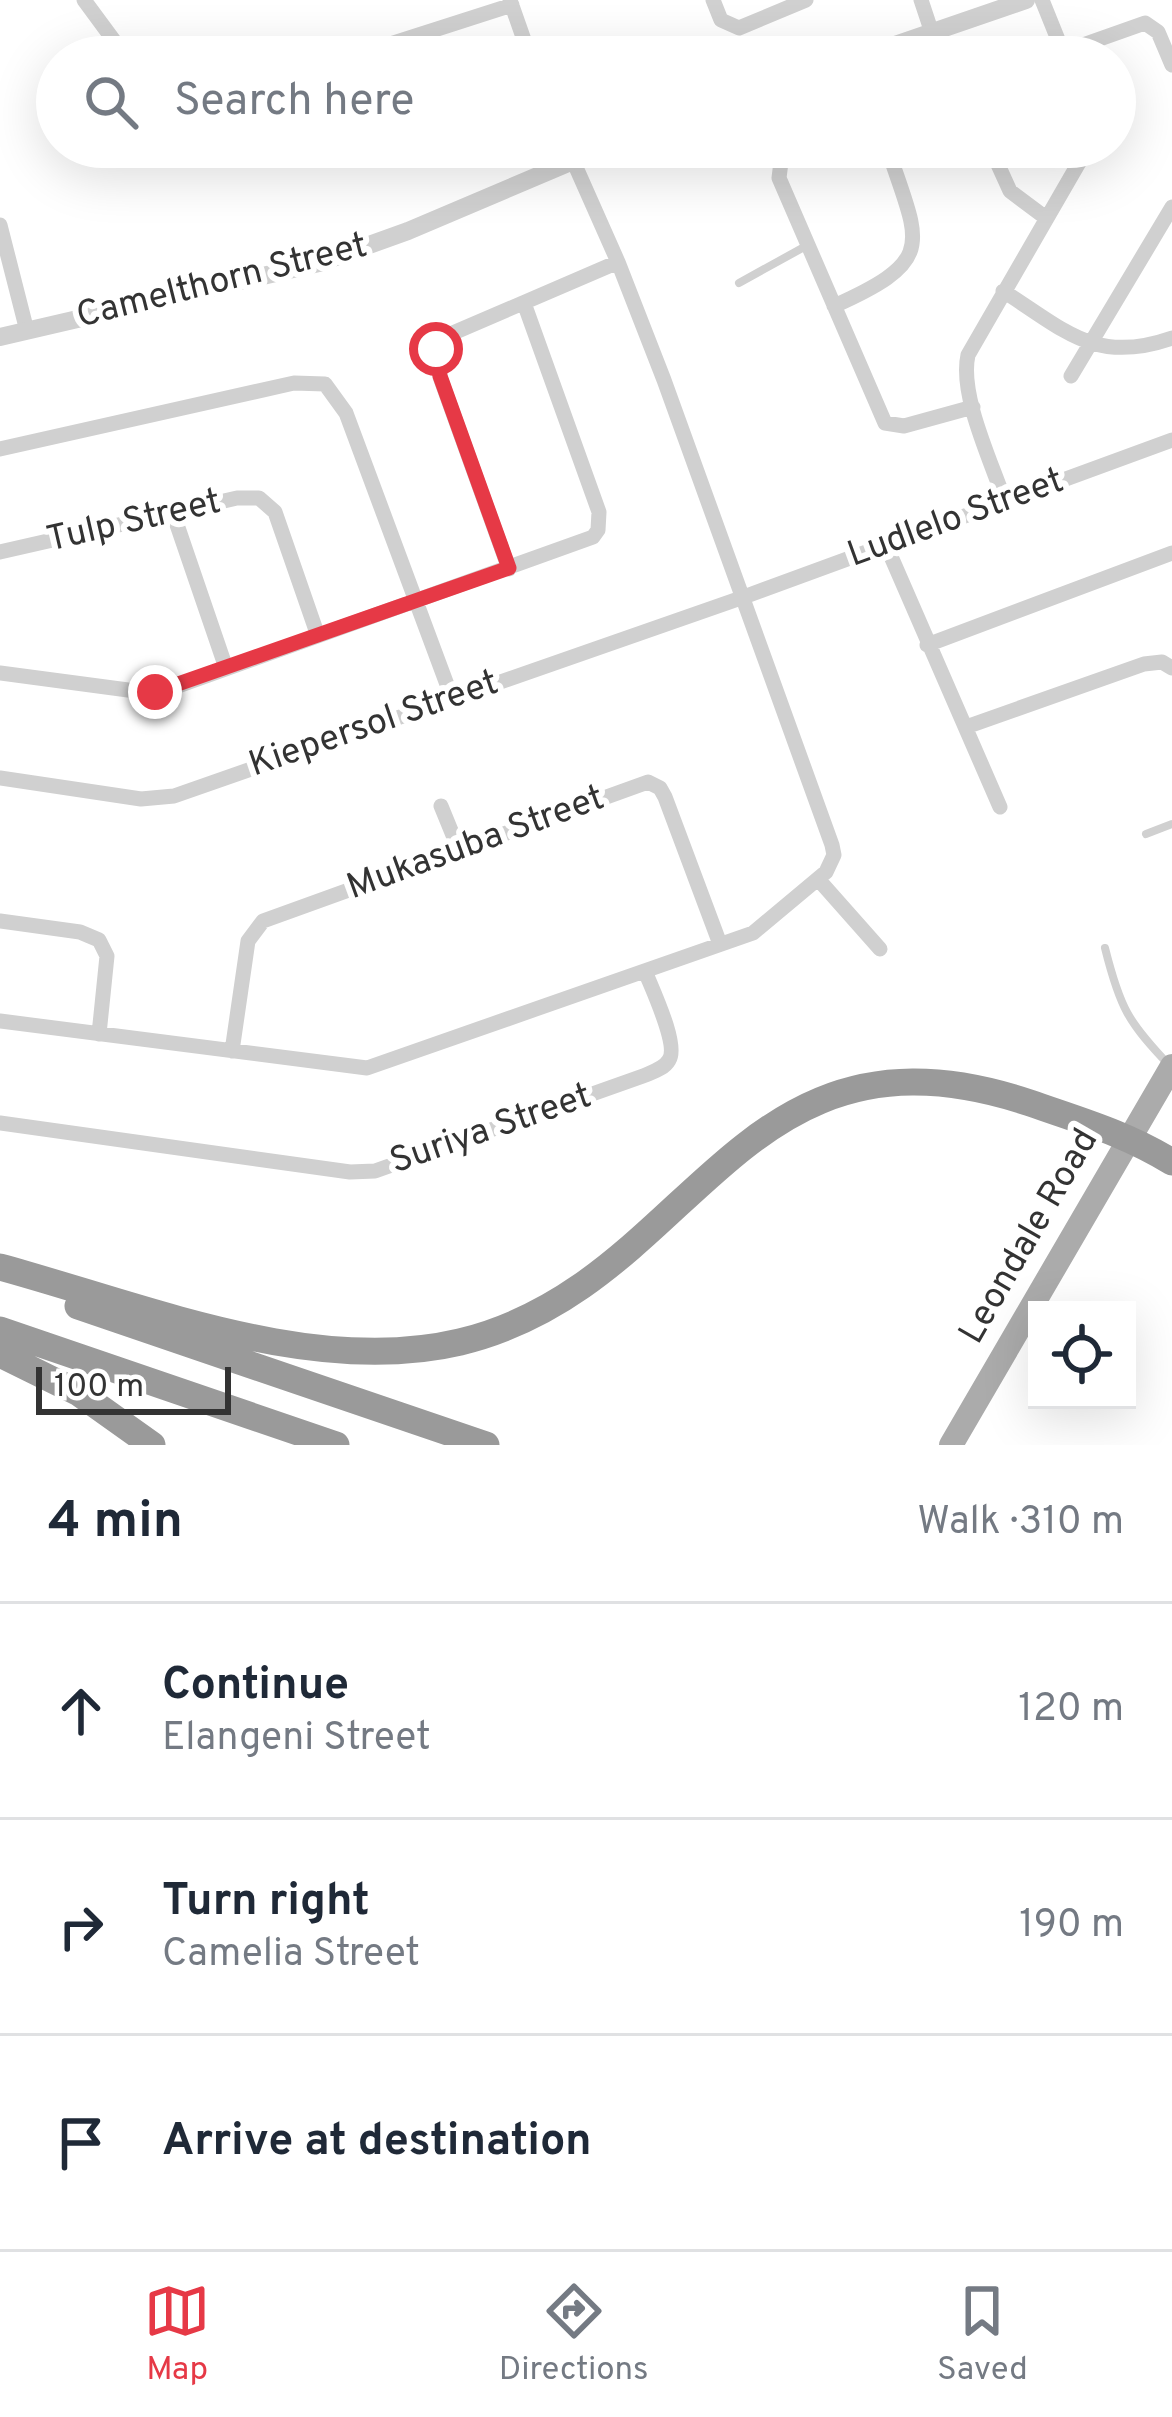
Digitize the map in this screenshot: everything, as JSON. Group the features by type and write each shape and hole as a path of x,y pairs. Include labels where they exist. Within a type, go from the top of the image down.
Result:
{"highway":[{"path":"0,1268 293,1346 363,1353 417,1351 501,1329 568,1295 766,1130 806,1105 845,1089 942,1081 989,1090 1131,1136 1172,1162"},
{"path":"0,1280 486,1445"},
{"path":"0,1330 336,1445"},
{"path":"0,1354 79,1394 152,1445"}],"main road":[{"name":"Leondale Road","path":"951,1445 1172,1066"}],"street":[{"path":"84,0 111,36"},
{"path":"713,0 722,20 739,28 806,0"},
{"path":"921,0 932,33"},
{"path":"923,36 1026,0"},
{"path":"1042,0 1056,36"},
{"path":"413,36 511,3 523,36"},
{"path":"1112,36 1145,23 1156,29 1172,65"},
{"name":"Camelthorn Street","path":"0,337 319,262 408,231 541,168"},
{"path":"0,1022 367,1068 753,933 832,864 832,845 618,262 576,168"},
{"path":"779,168 777,172 884,423 904,426 973,407"},
{"path":"834,306 893,276 912,247 913,227 893,168"},
{"path":"1001,168 1015,197 1046,218"},
{"path":"1005,502 973,407 966,375 968,355 1076,168"},
{"path":"1070,376 1172,207"},
{"path":"0,225 27,331"},
{"path":"509,568 436,355 438,344 618,262"},
{"path":"1003,291 1088,344 1128,350 1172,338"},
{"path":"0,673 155,692 585,542 598,530 600,521 524,303"},
{"path":"0,449 294,383 319,382 332,390 346,413 452,698"},
{"name":"Ludlelo Street","path":"741,598 1172,440"},
{"name":"Tulp Street","path":"0,552 251,497 275,512 318,636"},
{"path":"172,513 226,668"},
{"path":"886,545 1000,807"},
{"path":"927,645 1172,553"},
{"name":"Kiepersol Street","path":"0,778 164,799 741,598"},
{"path":"966,727 1144,664 1162,662 1172,668"},
{"name":"Mukasuba Street","path":"232,1051 248,941 256,926 640,784 655,784 665,797 720,944"},
{"path":"441,806 459,850"},
{"path":"818,879 880,949"},
{"path":"0,921 80,932 100,940 107,956 99,1034"},
{"name":"Suriya Street","path":"0,1123 350,1172 375,1171 666,1064 671,1041 645,971"}],"lane":[{"path":"739,283 807,245"},
{"path":"1146,834 1172,824"},
{"path":"1105,948 1128,1020 1172,1066"}],"route":[{"path":"155,692 509,568 440,376 436,349"}]}
